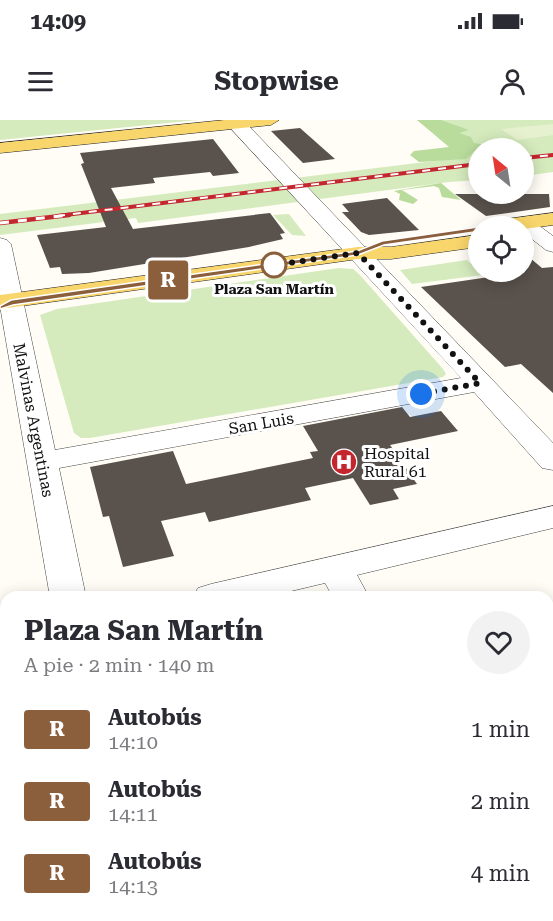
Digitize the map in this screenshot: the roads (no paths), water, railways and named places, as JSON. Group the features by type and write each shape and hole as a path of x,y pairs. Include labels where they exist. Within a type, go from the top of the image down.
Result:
{"main road":[{"path":"0,148 234,122 271,120"},
{"path":"534,230 553,219"},
{"path":"358,253 382,243 468,230"},
{"path":"4,303 358,253 391,253 468,242"}],"street":[{"path":"234,122 553,461"},
{"path":"534,230 553,246"},
{"name":"Malvinas Argentinas","path":"0,244 4,303 42,462 67,591"},
{"name":"San Luis","path":"42,462 480,383"},
{"path":"264,591 343,582 553,517"}],"railway":[{"path":"534,157 553,155"},
{"path":"57,216 468,165"},
{"path":"0,223 69,215"}],"place":[{"name":"Plaza San Martín","path":"274,265"},
{"name":"Hospital Rural 61","path":"344,462"}]}
